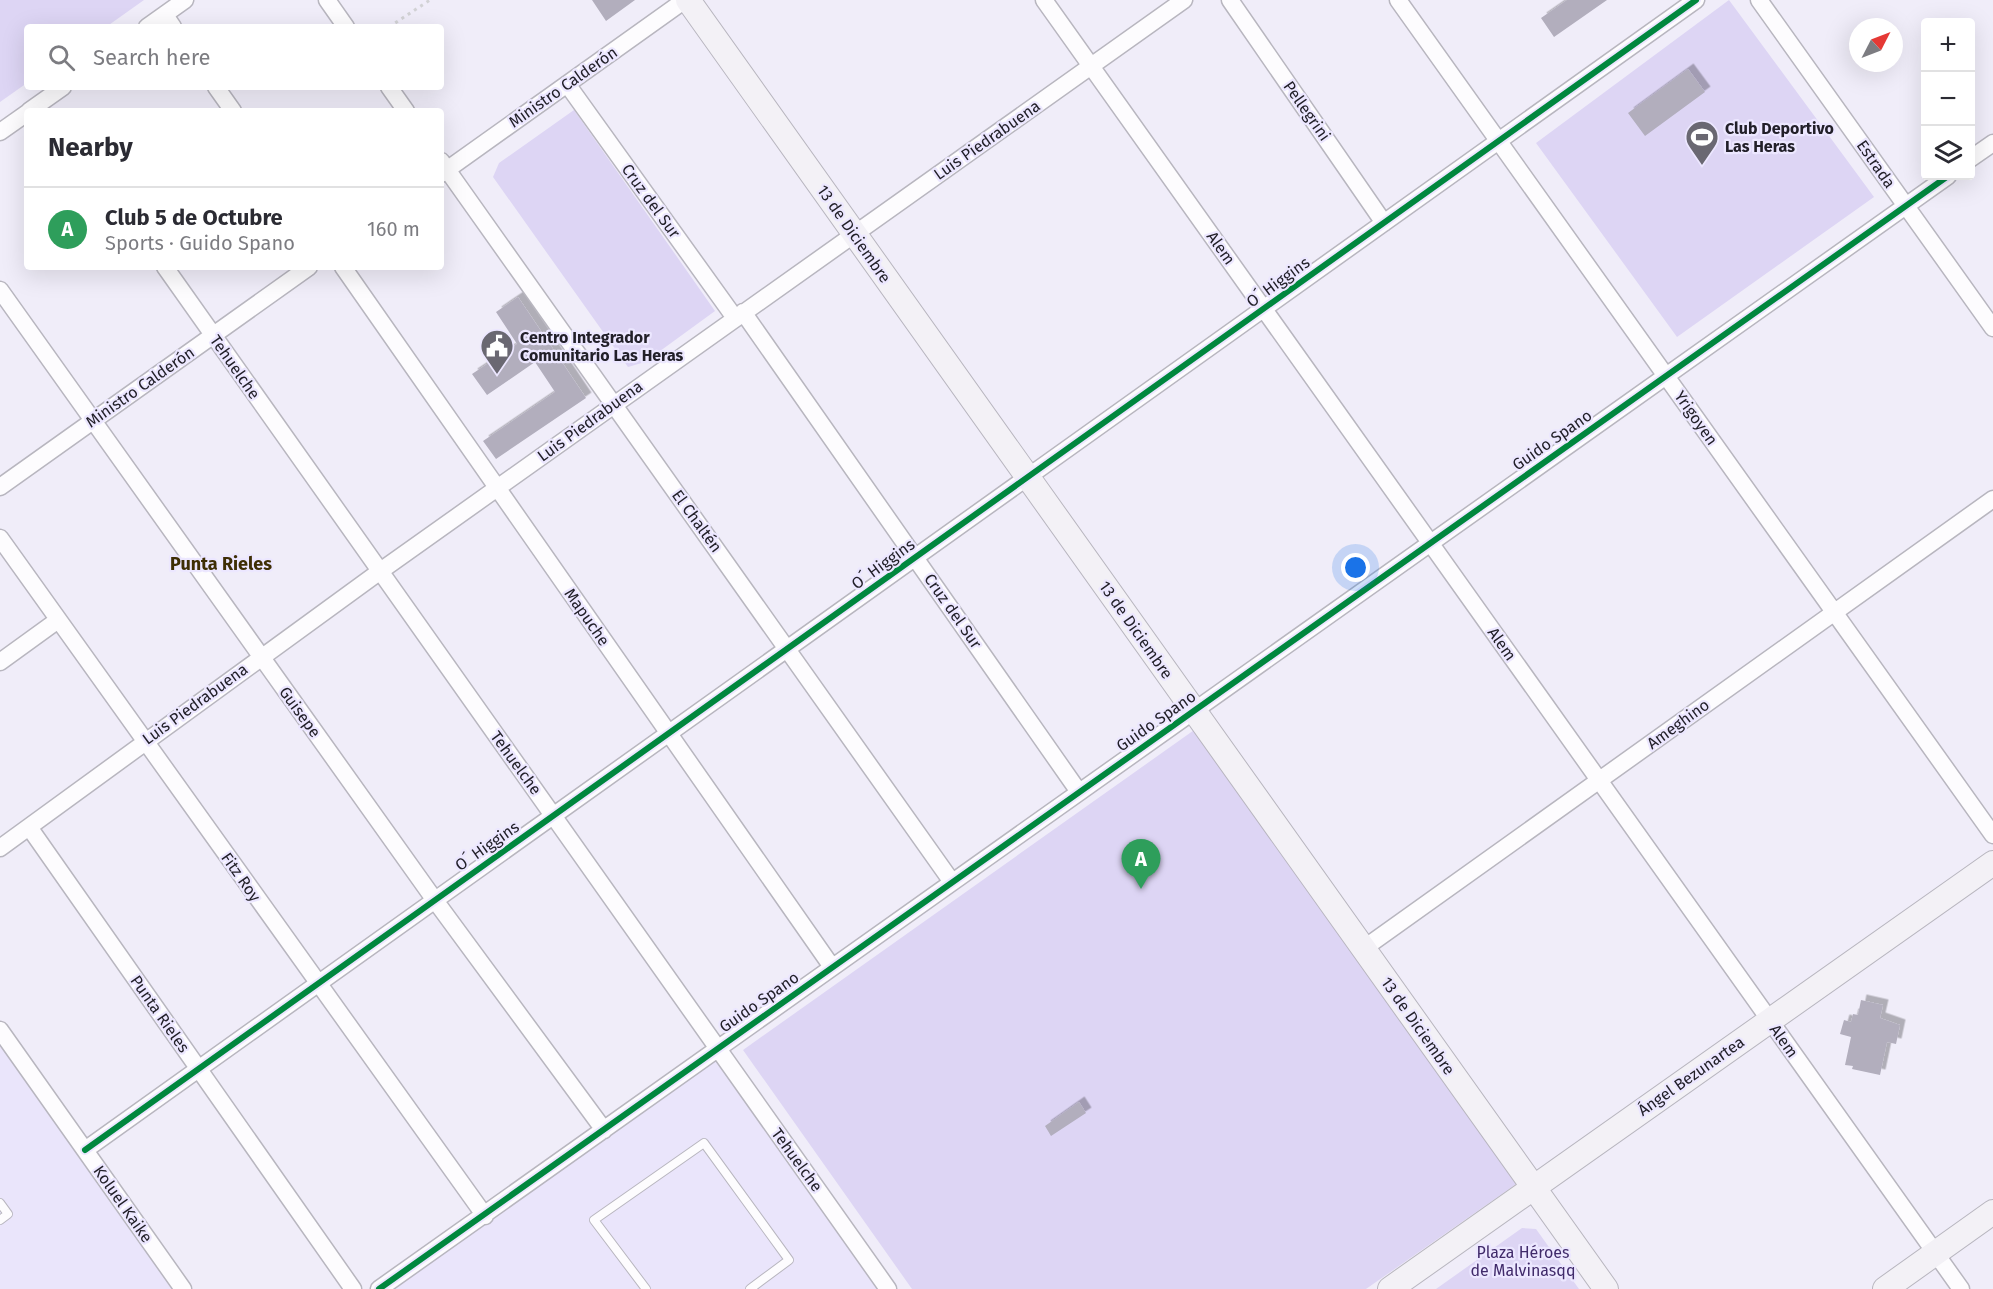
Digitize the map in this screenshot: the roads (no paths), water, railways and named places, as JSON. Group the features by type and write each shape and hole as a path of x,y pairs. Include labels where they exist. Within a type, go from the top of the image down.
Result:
{"street":[{"path":"169,21 185,0"},
{"path":"327,0 344,24"},
{"name":"Ministro Calderón","path":"444,167 686,0"},
{"name":"13 de Diciembre","path":"686,0 1606,1289"},
{"name":"Alem","path":"1044,0 1961,1289"},
{"name":"Luis Piedrabuena","path":"0,848 144,741 498,489 613,404 1184,0"},
{"name":"Pellegrini","path":"1230,0 1384,223"},
{"name":"Yrigoyen","path":"1398,0 1993,835"},
{"name":"O´ Higgins","path":"86,1150 434,899 554,816 1696,0"},
{"name":"Estrada","path":"1760,0 1993,328"},
{"name":"Cruz del Sur","path":"567,84 739,315 915,558 1079,792"},
{"path":"51,105 61,90"},
{"path":"218,90 231,108"},
{"path":"391,90 404,108"},
{"path":"0,132 24,115"},
{"path":"1975,156 1993,143"},
{"name":"El Chaltén","path":"444,169 952,882"},
{"name":"Guido Spano","path":"379,1289 1942,180"},
{"name":"Tehuelche","path":"167,270 888,1289"},
{"name":"Ministro Calderón","path":"0,486 305,270"},
{"name":"Mapuche","path":"345,270 832,967"},
{"name":"Guisepe","path":"0,290 434,899 604,1130"},
{"name":"Ameghino","path":"1363,948 1993,499"},
{"name":"Fitz Roy","path":"0,538 485,1216"},
{"path":"0,662 58,620"},
{"name":"Punta Rieles","path":"29,827 353,1289"},
{"name":"Ángel Bezunartea","path":"1390,1289 1993,862"},
{"name":"Koluel Kaike","path":"0,1030 183,1289"},
{"path":"1885,1289 1993,1212"}],"lane":[{"path":"646,1289 594,1220 704,1143 789,1260 750,1289"},
{"path":"0,1203 8,1214 0,1220"}],"place":[{"name":"Club Deportivo Las Heras","path":"1702,166"},
{"name":"Centro Integrador Comunitario Las Heras","path":"497,375"},
{"name":"Club 5 de Octubre","path":"1141,889"}],"district":[{"name":"Punta Rieles","path":"221,564"}],"park label":[{"name":"Plaza Héroes de Malvinasqq","path":"1523,1261"}]}
